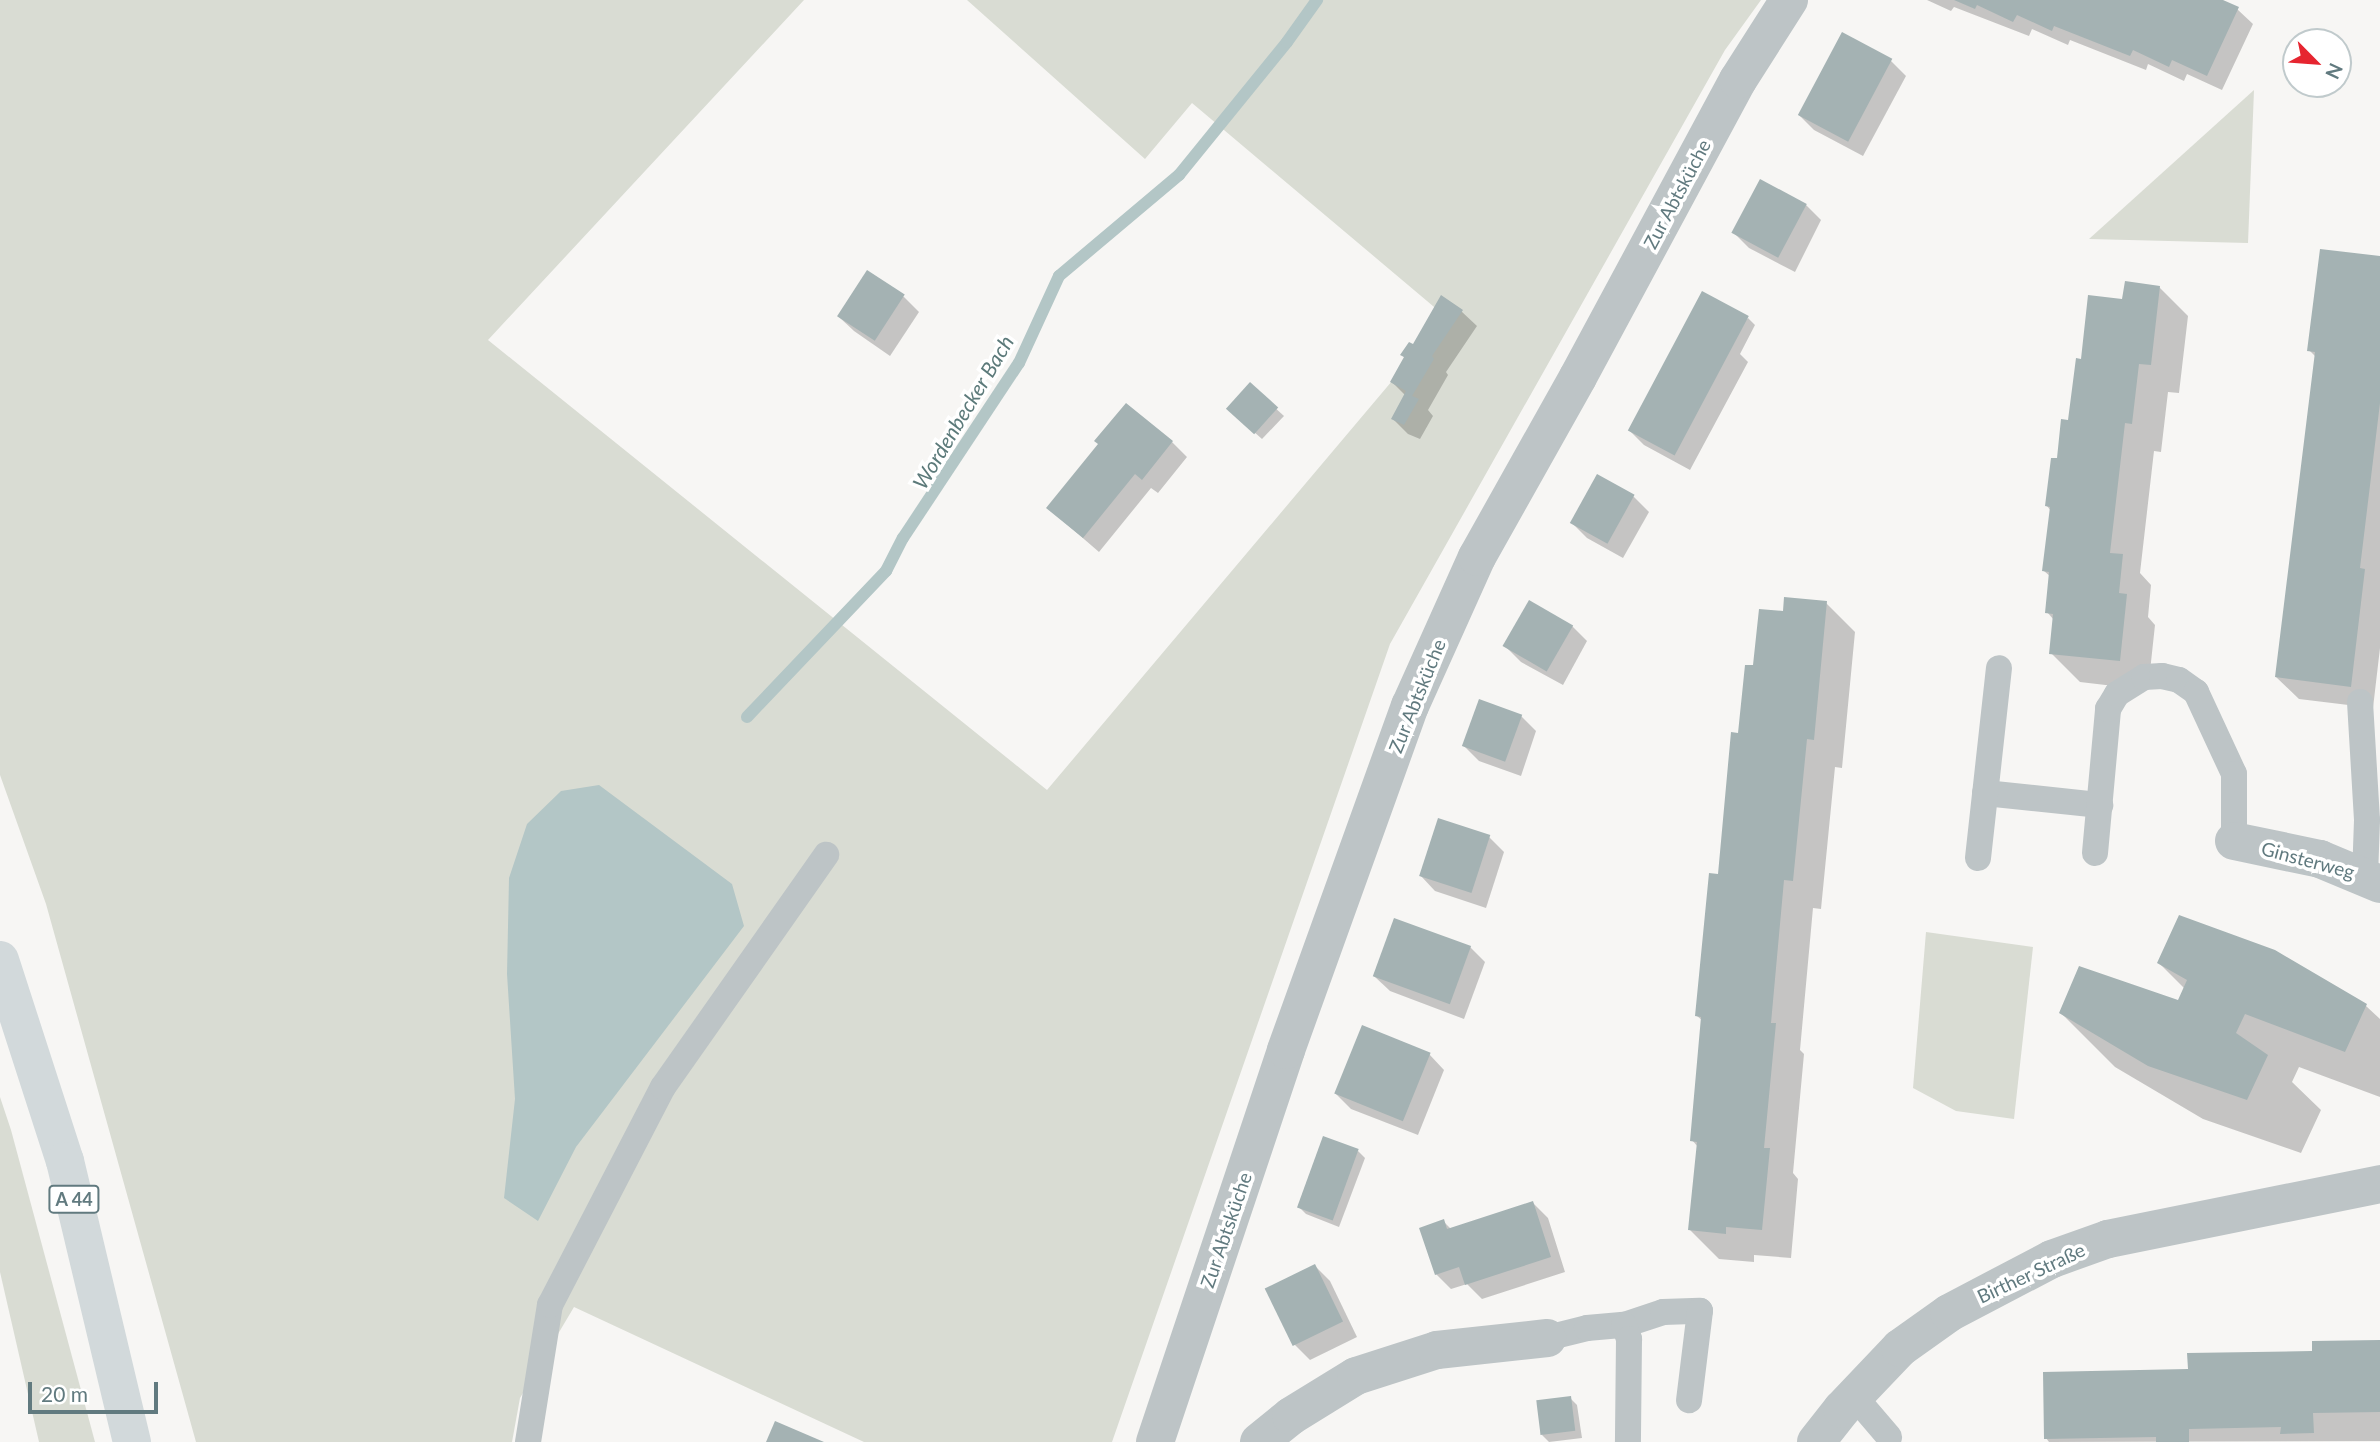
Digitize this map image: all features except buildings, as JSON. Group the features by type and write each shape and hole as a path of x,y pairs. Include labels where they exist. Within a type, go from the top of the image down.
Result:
{"highway":[{"name":"A 44","path":"0,960 65,1161 132,1442"}],"street":[{"name":"Zur Abtsküche","path":"1155,1442 1286,1050 1410,706 1477,557 1738,80 1789,0"},
{"name":"Ginsterweg","path":"2234,841 2320,859 2373,881"},
{"name":"Birther Straße","path":"1816,1442 1854,1396 1900,1348 1941,1318 2000,1284 2052,1259 2108,1239 2380,1184"},
{"path":"1259,1442 1292,1416 1356,1376 1437,1350 1547,1338"}],"lane":[{"path":"1978,858 1999,668"},
{"path":"2095,853 2108,709 2117,694 2144,677 2162,676 2179,680 2196,692 2234,774 2234,841"},
{"path":"2360,702 2373,881"},
{"path":"1985,793 2100,805"},
{"path":"528,1442 550,1305 663,1087 827,855"},
{"path":"1547,1338 1587,1328 1624,1325 1663,1312 1700,1311 1689,1400"},
{"path":"1624,1325 1629,1339 1628,1442"},
{"path":"1854,1396 1889,1437"}],"shaded area":[{"path":"0,0 804,0 488,340 1047,790 1446,317 1192,103 1145,159 967,0 1761,0 1725,50 1390,644 1112,1442 864,1442 574,1307 520,1398 512,1442 196,1442 46,904 0,775"},
{"path":"2254,90 2248,243 2089,239"},
{"path":"599,785 732,884 744,926 576,1147 538,1221 504,1198 515,1099 507,974 509,878 527,824 561,791"},
{"path":"1926,932 2033,947 2014,1119 1956,1111 1913,1088"},
{"path":"0,1097 95,1442 39,1442 0,1272"}],"waterway":[{"name":"Wordenbecker Bach","path":"747,717 886,571 903,538 1019,363 1059,276 1179,175 1287,42 1317,0"}]}
